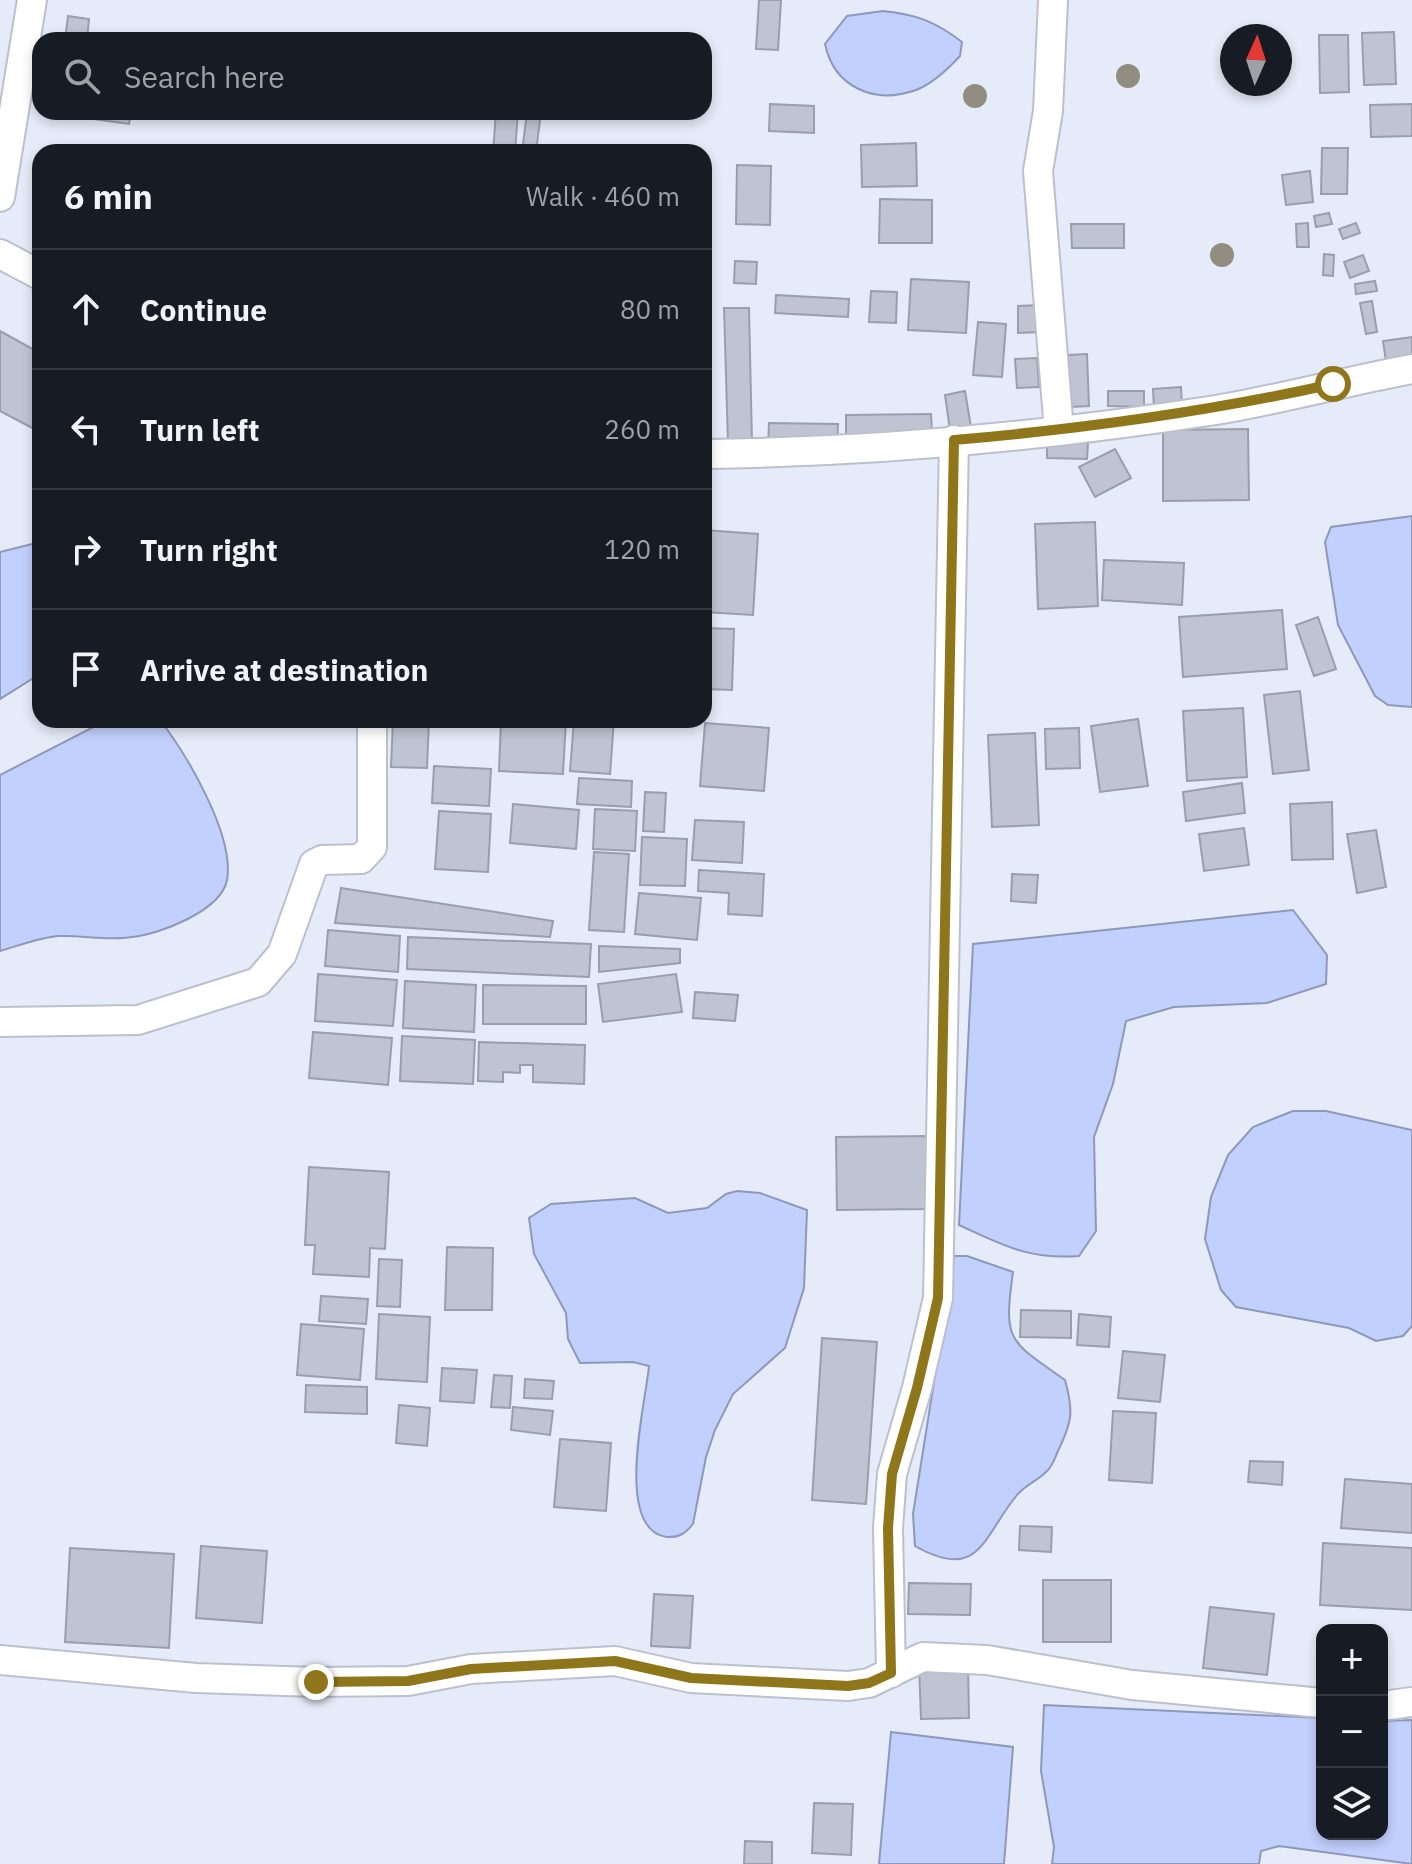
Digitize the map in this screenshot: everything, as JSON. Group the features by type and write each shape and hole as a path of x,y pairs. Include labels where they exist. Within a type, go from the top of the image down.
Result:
{"street":[{"path":"0,197 32,0"},
{"path":"1053,0 1048,111 1038,171 1059,431"},
{"path":"0,254 32,271"},
{"path":"712,454 809,453 1059,431 1220,409 1412,369"},
{"path":"891,1673 888,1528 892,1474 917,1388 938,1298 954,440"},
{"path":"0,1022 138,1020 258,982 282,954 314,864 322,860 361,859 372,847 372,728"},
{"path":"0,1660 196,1678 316,1682 408,1681 471,1669 615,1661 691,1678 848,1686 869,1683 923,1657 987,1660 1132,1685 1316,1702"},
{"path":"1388,1705 1412,1702"}],"water":[{"path":"883,11 916,17 943,29 962,42 960,56 940,76 916,90 885,95 858,89 837,71 825,44 847,16"},
{"path":"1412,516 1412,707 1388,705 1375,696 1338,625 1325,542 1331,527"},
{"path":"32,544 32,679 0,699 0,552"},
{"path":"91,728 166,728 207,797 224,841 228,862 227,880 222,891 214,902 188,919 144,935 123,938 52,937 0,951 0,775"},
{"path":"1293,910 1327,955 1326,984 1267,1003 1174,1007 1126,1021 1113,1084 1094,1137 1096,1231 1079,1256 1031,1253 1003,1245 959,1225 973,944"},
{"path":"1293,1111 1326,1111 1412,1130 1412,1326 1403,1336 1376,1341 1349,1328 1236,1307 1221,1290 1205,1239 1211,1197 1228,1155 1253,1127"},
{"path":"737,1191 760,1193 807,1210 804,1288 785,1348 733,1394 715,1430 706,1457 693,1524 682,1534 667,1537 651,1529 641,1512 637,1489 639,1434 649,1366 633,1362 580,1363 568,1339 566,1313 534,1254 529,1218 551,1204 635,1198 668,1213 707,1208 726,1194"},
{"path":"954,1256 967,1256 1013,1272 1009,1313 1014,1338 1021,1347 1065,1380 1070,1417 1050,1468 1017,1495 978,1550 967,1557 954,1559 937,1556 915,1546 913,1514"},
{"path":"1044,1705 1316,1718 1316,1840 1388,1840 1388,1721 1412,1720 1412,1864 1279,1846 1261,1851 1259,1864 1052,1864 1054,1847 1041,1771"},
{"path":"891,1732 1013,1747 1004,1864 879,1864"}],"building":[{"path":"759,0 781,0 778,50 756,49"},
{"path":"68,16 89,19 88,32 66,32"},
{"path":"1394,32 1396,84 1364,85 1362,33"},
{"path":"1319,35 1348,35 1349,92 1320,93"},
{"path":"770,104 814,106 814,133 769,131"},
{"path":"1412,104 1412,136 1371,137 1370,105"},
{"path":"100,120 130,120 129,124"},
{"path":"495,120 517,120 516,144 494,144"},
{"path":"526,120 540,120 537,144 523,144"},
{"path":"916,143 917,186 862,187 861,145"},
{"path":"1322,148 1348,148 1347,194 1321,194"},
{"path":"737,165 771,166 770,225 736,224"},
{"path":"1310,171 1313,202 1286,205 1282,175"},
{"path":"880,199 932,200 932,243 879,243"},
{"path":"1329,213 1332,224 1316,227 1314,216"},
{"path":"1308,223 1309,247 1297,247 1296,224"},
{"path":"1356,223 1360,233 1343,239 1339,229"},
{"path":"1071,224 1124,224 1124,248 1072,248"},
{"path":"1324,254 1334,255 1333,276 1323,275"},
{"path":"1363,255 1369,271 1350,278 1344,262"},
{"path":"735,261 757,262 756,284 734,283"},
{"path":"911,279 969,282 966,333 908,330"},
{"path":"1375,281 1377,291 1356,294 1355,284"},
{"path":"871,291 897,292 896,323 869,322"},
{"path":"776,295 849,299 848,317 775,313"},
{"path":"1372,301 1377,332 1366,334 1360,303"},
{"path":"1040,305 1040,332 1018,333 1018,306"},
{"path":"724,308 749,308 752,443 728,444"},
{"path":"978,322 1006,324 1002,377 973,375"},
{"path":"0,331 32,349 32,428 0,411"},
{"path":"1412,337 1412,357 1386,361 1383,341"},
{"path":"1087,354 1089,406 1070,407 1068,355"},
{"path":"1037,358 1039,387 1017,388 1015,359"},
{"path":"1181,387 1182,406 1154,407 1153,389"},
{"path":"965,391 971,427 950,430 945,395"},
{"path":"1108,391 1144,391 1144,407 1108,406"},
{"path":"931,414 932,434 846,437 846,415"},
{"path":"769,423 838,424 837,447 768,446"},
{"path":"1248,429 1249,500 1163,501 1163,430"},
{"path":"1047,442 1088,443 1087,459 1047,458"},
{"path":"1115,449 1131,478 1095,497 1079,467"},
{"path":"1095,522 1098,606 1038,609 1035,524"},
{"path":"712,531 758,534 753,615 712,612"},
{"path":"1104,560 1184,563 1182,605 1102,600"},
{"path":"1282,610 1287,669 1183,677 1179,617"},
{"path":"1318,617 1336,669 1314,676 1296,625"},
{"path":"712,628 734,629 732,690 712,689"},
{"path":"1300,691 1309,770 1273,774 1264,695"},
{"path":"1243,708 1247,777 1187,781 1183,711"},
{"path":"1138,719 1148,786 1100,792 1091,726"},
{"path":"712,724 769,728 764,791 700,786 705,728 712,728"},
{"path":"393,728 429,728 427,768 391,767"},
{"path":"501,728 566,728 563,774 499,771"},
{"path":"573,728 613,728 610,774 570,771"},
{"path":"1079,728 1080,768 1046,769 1045,729"},
{"path":"1035,733 1039,825 992,827 988,735"},
{"path":"434,766 491,769 489,806 432,803"},
{"path":"579,778 632,781 631,807 577,804"},
{"path":"1242,783 1245,813 1186,821 1183,792"},
{"path":"645,792 666,793 664,832 643,831"},
{"path":"1332,802 1333,859 1292,860 1290,804"},
{"path":"513,804 579,810 576,849 510,843"},
{"path":"595,809 637,811 635,851 593,849"},
{"path":"439,811 491,814 488,872 435,869"},
{"path":"695,820 744,822 742,863 692,860"},
{"path":"1244,828 1249,865 1204,871 1199,834"},
{"path":"1376,830 1386,887 1357,893 1347,834"},
{"path":"642,837 687,839 685,886 640,885"},
{"path":"594,852 629,854 624,932 589,930"},
{"path":"699,870 764,874 762,916 728,914 729,893 698,891"},
{"path":"1012,874 1038,875 1036,903 1011,901"},
{"path":"341,888 553,921 550,937 335,923"},
{"path":"639,893 701,898 697,940 635,934"},
{"path":"328,930 400,936 398,972 325,966"},
{"path":"408,937 591,944 589,977 407,969"},
{"path":"599,946 680,949 680,963 599,972"},
{"path":"318,974 397,980 393,1026 315,1021"},
{"path":"676,974 682,1012 603,1022 598,984"},
{"path":"405,981 476,985 474,1032 403,1028"},
{"path":"483,985 586,986 586,1024 483,1024"},
{"path":"695,992 738,995 735,1021 693,1018"},
{"path":"313,1032 392,1038 388,1085 309,1078"},
{"path":"402,1036 475,1040 473,1084 400,1081"},
{"path":"479,1042 585,1045 584,1084 533,1082 533,1065 520,1065 520,1073 503,1072 503,1082 478,1081"},
{"path":"930,1136 930,1209 837,1210 836,1137"},
{"path":"309,1167 389,1172 385,1249 370,1248 369,1277 313,1274 315,1245 305,1245"},
{"path":"447,1247 493,1248 492,1310 445,1310"},
{"path":"379,1259 402,1260 400,1307 377,1306"},
{"path":"321,1296 368,1299 366,1324 319,1321"},
{"path":"1021,1310 1071,1311 1071,1338 1020,1337"},
{"path":"379,1314 430,1317 427,1382 376,1379"},
{"path":"1079,1314 1111,1317 1109,1347 1077,1345"},
{"path":"301,1324 364,1329 360,1380 297,1375"},
{"path":"822,1338 877,1342 866,1504 812,1500"},
{"path":"1123,1351 1165,1355 1160,1402 1118,1398"},
{"path":"442,1368 477,1370 474,1403 440,1401"},
{"path":"494,1375 512,1376 510,1408 491,1407"},
{"path":"525,1379 554,1381 552,1399 524,1398"},
{"path":"306,1385 367,1387 367,1414 305,1412"},
{"path":"399,1405 430,1408 427,1446 396,1443"},
{"path":"513,1407 553,1411 550,1435 511,1430"},
{"path":"1113,1411 1156,1413 1152,1483 1109,1480"},
{"path":"560,1439 611,1443 606,1511 554,1507"},
{"path":"1250,1461 1283,1462 1282,1485 1248,1482"},
{"path":"1345,1479 1412,1484 1412,1533 1341,1528"},
{"path":"1020,1526 1052,1527 1051,1552 1019,1550"},
{"path":"1323,1543 1412,1548 1412,1610 1320,1605"},
{"path":"201,1546 267,1551 262,1623 196,1618"},
{"path":"70,1548 174,1554 169,1648 65,1642"},
{"path":"1043,1580 1111,1580 1111,1642 1043,1642"},
{"path":"909,1583 971,1584 970,1615 908,1614"},
{"path":"654,1594 693,1596 690,1648 651,1646"},
{"path":"1210,1607 1274,1614 1267,1675 1203,1668"},
{"path":"968,1663 969,1718 921,1719 919,1664"},
{"path":"814,1803 853,1804 851,1855 812,1853"},
{"path":"745,1841 772,1842 772,1864 744,1864"}],"route":[{"path":"316,1682 408,1681 471,1669 615,1661 691,1678 848,1686 869,1683 891,1673 888,1528 892,1474 917,1388 938,1298 944,832 954,440 1059,431 1220,409 1333,384"}]}
